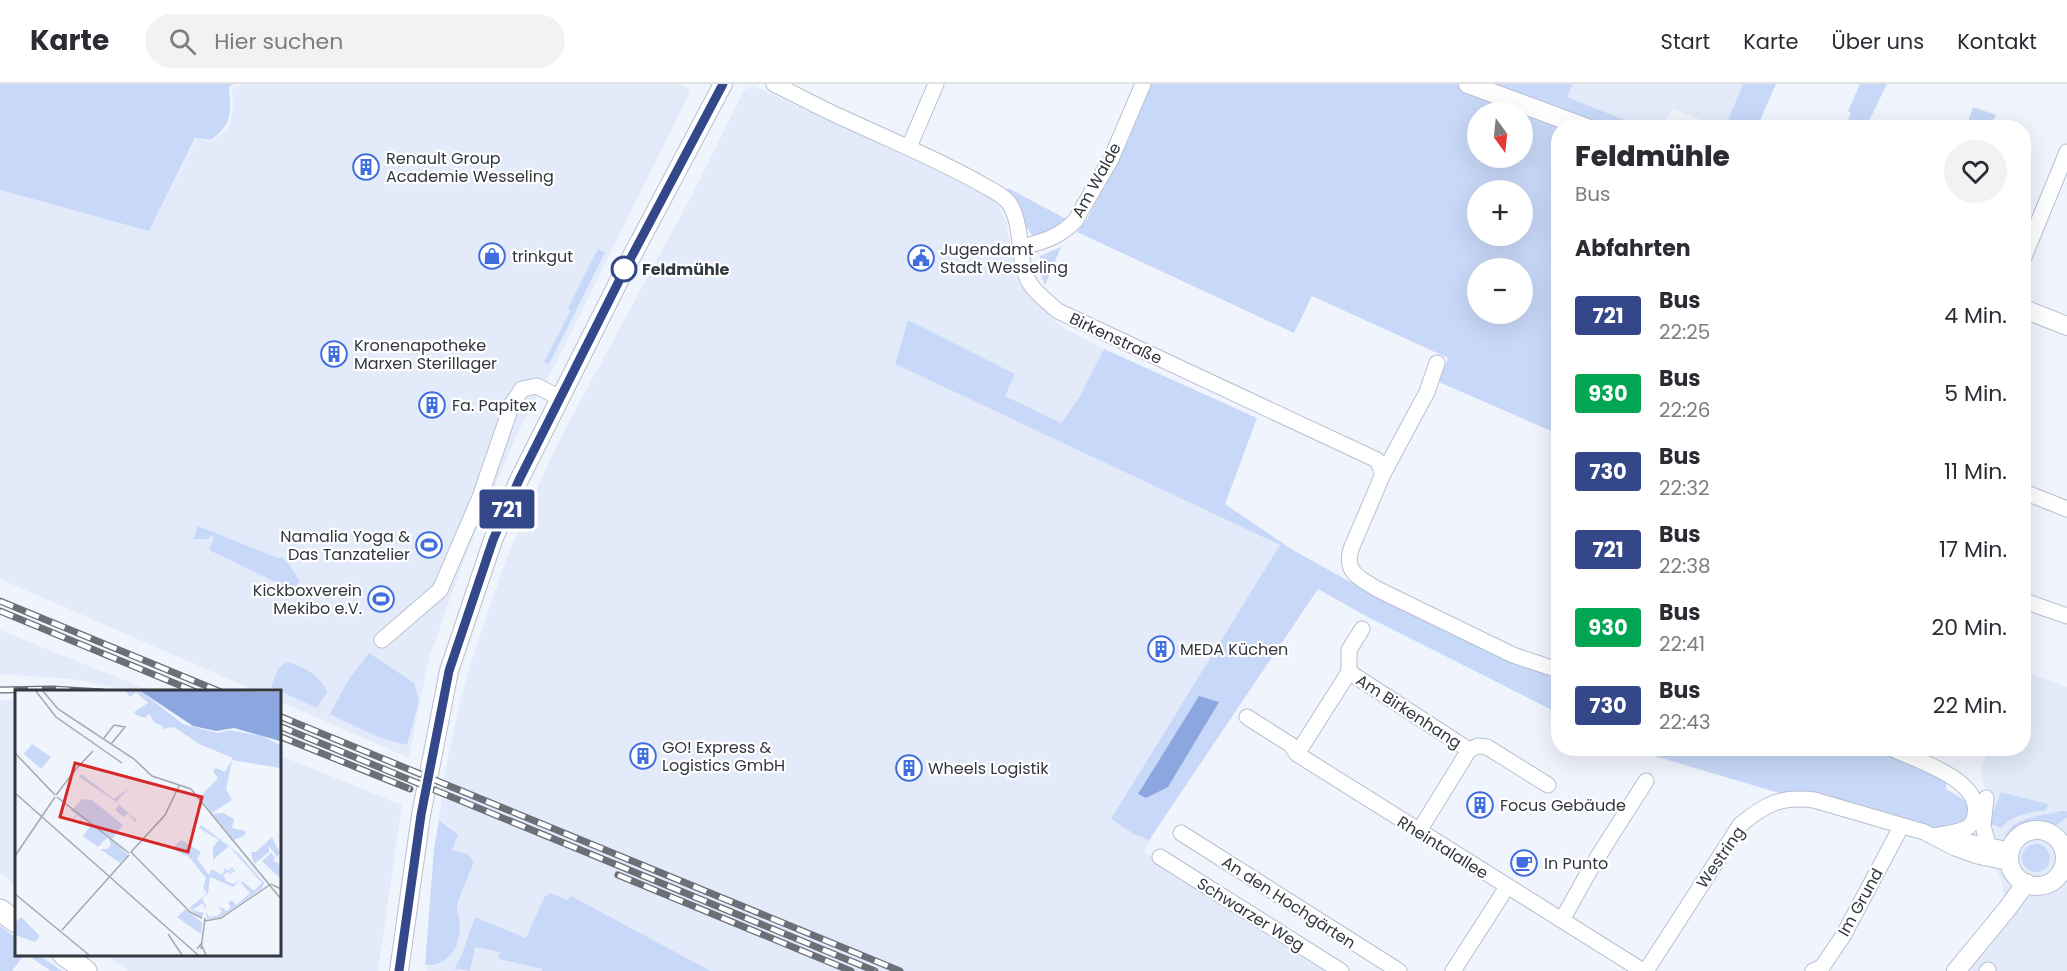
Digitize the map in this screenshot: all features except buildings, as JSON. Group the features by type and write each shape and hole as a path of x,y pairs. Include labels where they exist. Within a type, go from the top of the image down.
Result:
{"main road":[{"path":"0,910 15,921"},
{"path":"66,956 87,971"}],"street":[{"path":"399,971 421,815 449,671 493,540 519,480 625,269 723,84"},
{"name":"Birkenstraße","path":"774,84 963,173 1000,195 1008,202 1013,212 1022,248 1025,274 1029,283 1058,311 1377,460 1383,474"},
{"path":"909,147 936,84"},
{"name":"Am Walde","path":"1022,248 1050,240 1075,221 1111,159 1143,84"},
{"path":"1468,84 1565,120"},
{"path":"2031,240 2067,152"},
{"path":"2031,316 2067,326"},
{"path":"1437,363 1427,392 1383,474 1351,549 1348,559 1352,571 1377,589 1513,655 1551,668"},
{"path":"382,640 440,590 480,497 512,404 522,389 537,386 560,398"},
{"path":"2031,495 2067,509"},
{"path":"2031,603 2067,616"},
{"name":"Am Birkenhang","path":"1297,754 1349,672 1349,650 1362,629"},
{"name":"Am Birkenhang","path":"1349,672 1469,750"},
{"name":"Rheintalallee","path":"1247,717 1291,745 1297,754 1645,971"},
{"name":"Am Birkenhang","path":"1419,831 1469,750 1478,746 1487,747 1548,785"},
{"path":"1907,756 1955,778 1972,796 1976,809 1973,823 1966,829 1934,836"},
{"path":"1562,920 1592,866 1646,781"},
{"name":"Westring","path":"1645,971 1740,825 1761,808 1783,800 1796,798 1814,800 1934,836 1988,845 2010,856"},
{"path":"1986,798 1983,826 1988,845"},
{"path":"2048,832 2065,844 2065,869 2046,884 2026,883 2017,877 2010,856 2016,839 2033,830 2048,832 2060,829 2067,824"},
{"name":"Im Grund","path":"1813,971 1822,967 1843,936 1901,827"},
{"name":"An den Hochgärten","path":"1181,832 1399,971"},
{"name":"Westring","path":"1934,836 1955,848 1977,856 2010,856"},
{"name":"Schwarzer Weg","path":"1160,857 1341,971"},
{"path":"1956,971 2026,883"},
{"path":"1453,971 1507,887"}],"shaded area":[{"path":"0,84 234,84 229,87 230,111 227,123 211,140 195,138 149,231 0,190"},
{"path":"245,84 679,84 691,90 554,367 520,428 467,552 429,658 409,758 280,701 280,690 253,690 0,579 0,190 149,231 196,139 211,142 228,129 233,110 232,88"},
{"path":"1150,84 1573,84 1567,97 1624,120 1551,120 1551,431 1439,382 1448,358 1312,296 1294,333 1077,232 1088,218"},
{"path":"1573,84 1743,84 1728,120 1702,120 1672,108 1666,120 1624,120 1567,97"},
{"path":"1743,84 1776,84 1760,120 1728,120"},
{"path":"1860,84 1887,84 1869,120 1848,120 1851,113 1848,111"},
{"path":"753,86 948,174 985,195 998,205 1006,222 1017,279 1060,326 1104,349 1079,398 1061,424 1005,396 1015,374 908,320 895,364 1280,545 1145,852 1336,971 711,971 571,896 567,900 554,894 545,896 527,938 475,917 462,954 454,968 460,971 426,971 427,966 438,965 449,958 460,922 456,909 474,862 468,854 452,850 451,828 439,820 445,772 461,697 507,557 570,420 692,195 744,90"},
{"path":"1973,107 1996,115 1994,120 1968,120"},
{"path":"1008,188 1068,220 1061,226 1037,236 1031,234 1005,193"},
{"path":"1061,247 1045,285 1038,268 1040,256"},
{"path":"598,249 605,253 549,364 544,362 571,310 568,308"},
{"path":"908,320 1015,374 1005,396 1061,423 1079,398 1104,349 1257,418 1225,504 1293,550 1363,589 1551,668 1551,709 1366,616 1318,589 1149,840 1134,834 1111,819 1280,545 895,364"},
{"path":"198,526 278,558 281,557 289,564 299,580 295,595 283,590 282,585 209,550 214,538 212,535 208,539 193,539"},
{"path":"0,630 148,690 129,690 72,679 0,674"},
{"path":"369,653 414,683 419,701 407,745 378,737 330,714 349,679"},
{"path":"286,662 311,672 320,681 327,692 317,708 271,687 278,669"},
{"path":"2031,674 2067,687 2067,971 1958,971 2007,909 2001,878 1988,855 1989,807 1981,771 1986,756 2031,756"},
{"path":"15,698 15,884 0,872 0,701"},
{"path":"280,755 402,805 378,971 128,971 106,956 280,956"},
{"path":"1655,756 1905,756 1947,775 1946,789 1966,801 1969,815 1962,824 1924,832 1796,798"},
{"path":"2001,792 2048,804 2046,810 2016,817 2001,828 1991,824 1991,817"},
{"path":"2067,811 2067,817 2057,824 2026,829 2005,842 2011,827 2018,823 2035,816"},
{"path":"439,820 458,835 452,850 468,854 474,862 457,907 460,925 455,948 440,963 425,965 434,849"},
{"path":"2036,844 2046,848 2050,858 2046,868 2036,872 2026,868 2022,858 2026,848"},
{"path":"551,893 567,900 571,896 711,971 542,971 542,969 498,959 500,952 475,947 470,971 454,969 462,954 475,917 526,938 545,896"},
{"path":"0,926 15,937 15,956 23,956 12,971 0,971"},
{"path":"475,947 500,952 499,960 543,969 542,971 470,971"},
{"path":"28,956 40,956 62,971 51,971"}],"water":[{"path":"1199,696 1219,702 1168,787 1146,798 1138,794"}],"railway":[{"path":"0,601 216,690"},
{"path":"0,611 191,690"},
{"path":"0,690 69,690"},
{"path":"280,716 900,971"},
{"path":"280,726 875,971"},
{"path":"280,736 410,789"},
{"path":"618,875 851,971"}],"bus line":[{"name":"721","path":"399,971 421,815 449,671 493,540 519,480 625,269 723,84"}],"place":[{"name":"Renault Group Academie Wesseling","path":"366,167"},
{"name":"trinkgut","path":"492,256"},
{"name":"Jugendamt Stadt Wesseling","path":"921,258"},
{"name":"Feldmühle","path":"624,269"},
{"name":"Kronenapotheke Marxen Sterillager","path":"334,354"},
{"name":"Fa. Papitex","path":"432,405"},
{"name":"Namalia Yoga & Das Tanzatelier","path":"429,545"},
{"name":"Kickboxverein Mekibo e.V.","path":"381,599"},
{"name":"MEDA Küchen","path":"1161,649"},
{"name":"GO! Express & Logistics GmbH","path":"643,756"},
{"name":"Wheels Logistik","path":"909,768"},
{"name":"Focus Gebäude","path":"1480,805"},
{"name":"In Punto","path":"1524,863"}]}
